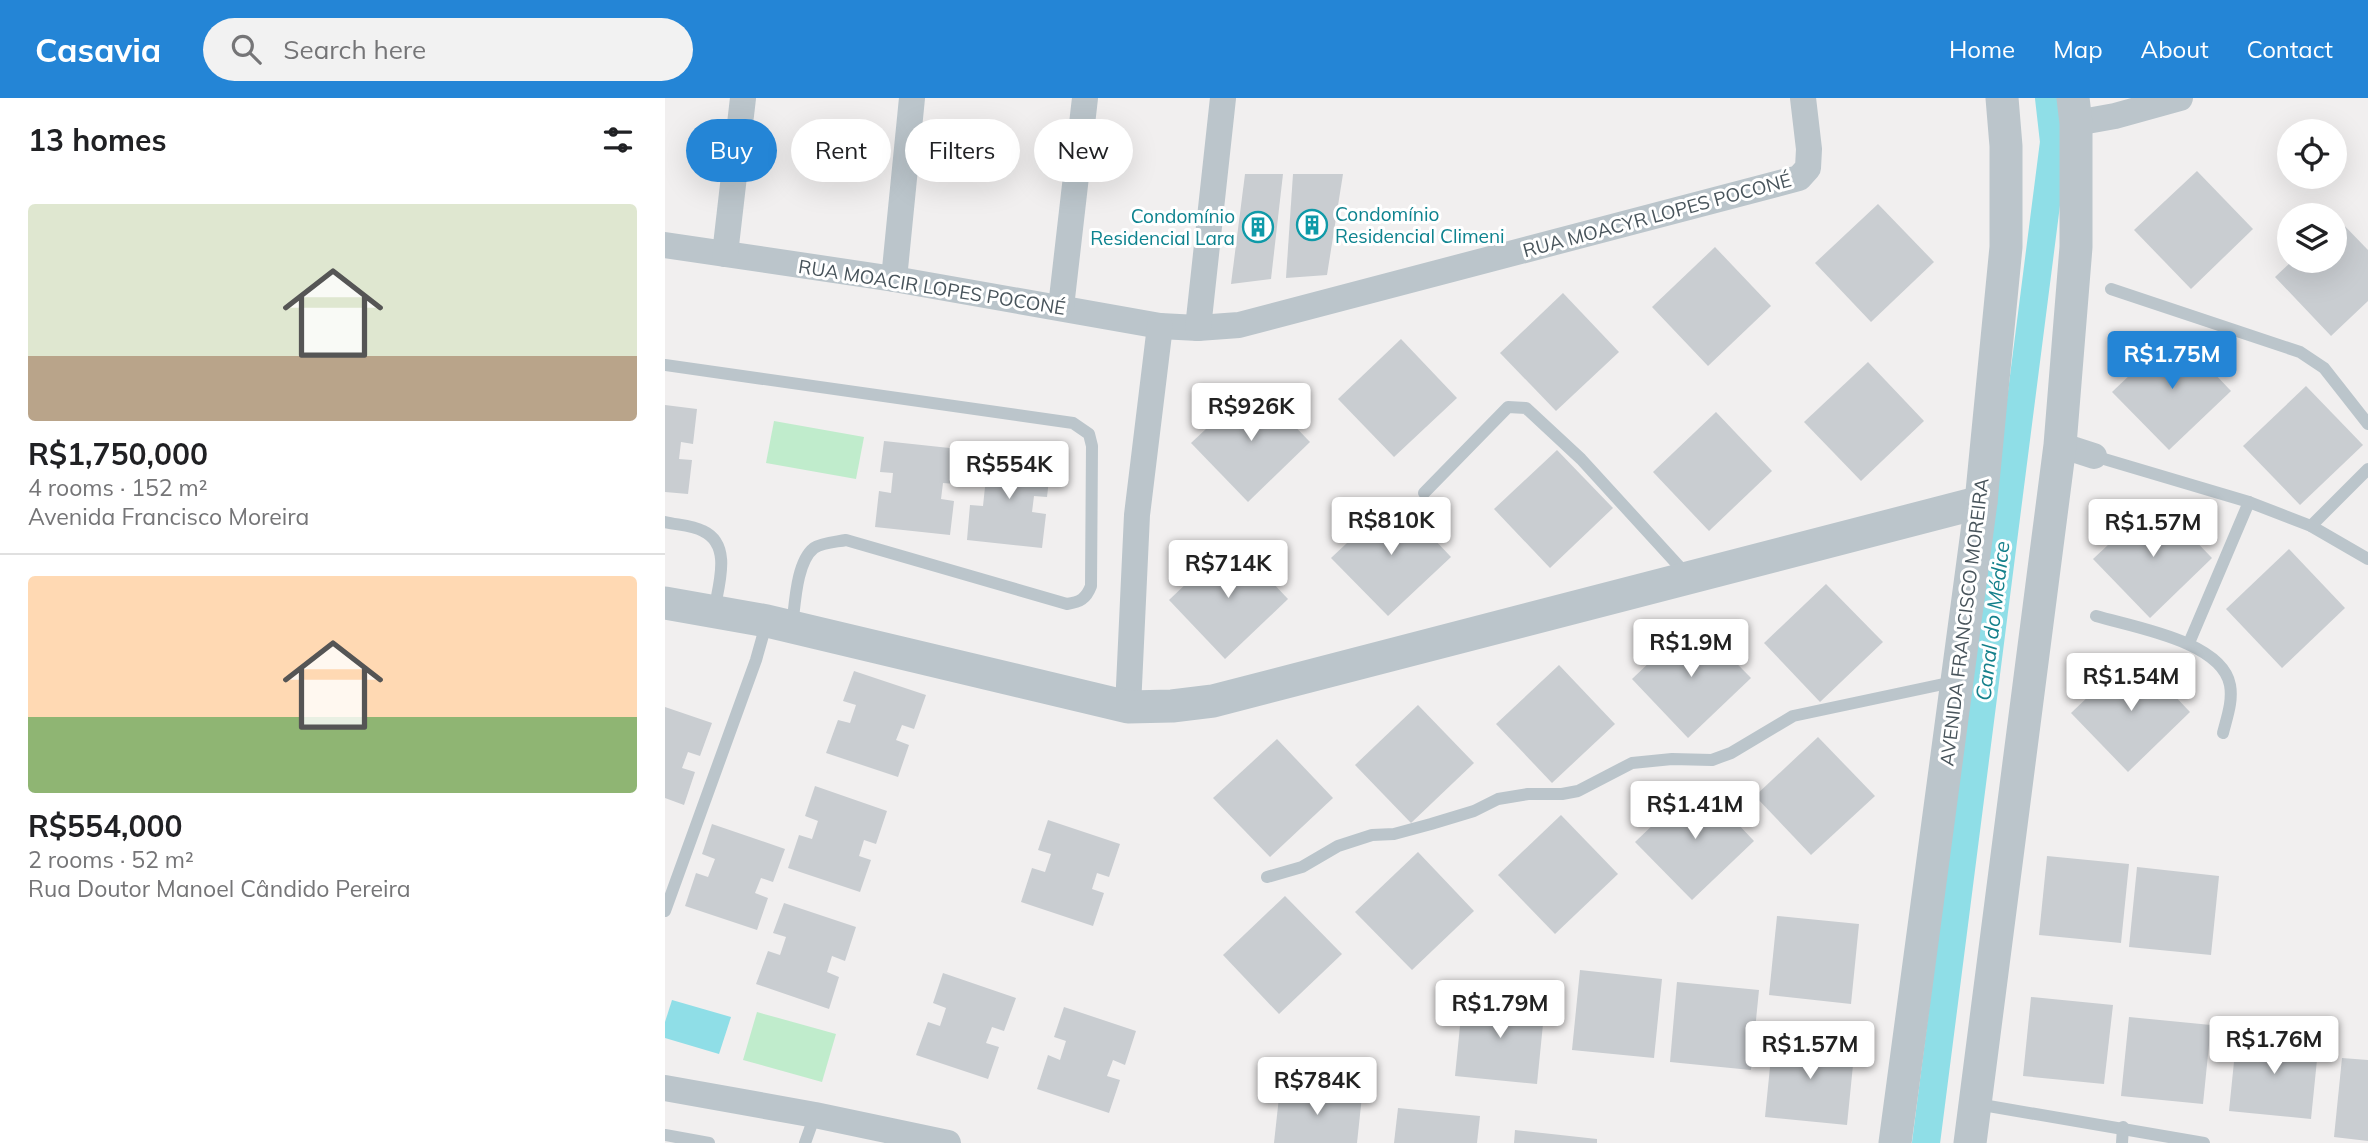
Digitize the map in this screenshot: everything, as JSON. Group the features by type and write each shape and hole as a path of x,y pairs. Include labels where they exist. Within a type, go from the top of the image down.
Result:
{"street":[{"path":"725,254 743,98"},
{"path":"894,279 912,98"},
{"path":"1061,307 1085,98"},
{"path":"1198,328 1223,98"},
{"name":"RUA MOACYR LOPES POCONÉ","path":"1198,328 1239,325 1799,178 1808,168 1809,149 1803,98"},
{"name":"AVENIDA FRANCISCO MOREIRA","path":"1895,1143 1981,502 2006,247 2003,98"},
{"path":"1970,1143 2060,445 2075,247 2075,110 2115,116 2180,98"},
{"name":"RUA MOACIR LOPES POCONÉ","path":"665,246 894,279 1160,326 1198,328"},
{"path":"1128,707 1137,515 1160,326"},
{"path":"2060,445 2094,456"},
{"path":"665,603 779,624 1128,707 1172,706 1213,701 1981,502"},
{"path":"665,1088 815,1115 948,1143"}],"lane":[{"path":"2111,289 2300,352 2323,368 2368,424"},
{"path":"665,365 1073,423 1089,434 1092,446 1091,586 1086,597 1076,603 1067,604 846,540 825,543 813,549 802,564 779,624 755,660 665,911"},
{"path":"1424,493 1508,407 1527,408 1581,459 1690,578"},
{"path":"2094,456 2249,502 2311,526 2368,559"},
{"path":"2311,526 2368,469"},
{"path":"2189,643 2249,502"},
{"path":"665,522 701,529 715,538 720,548 721,561 714,611"},
{"path":"2096,616 2189,643 2219,663 2230,683 2231,704 2223,733"},
{"path":"1267,877 1302,867 1338,846 1372,835 1394,834 1431,824 1474,811 1498,799 1528,794 1562,794 1578,790 1632,763 1672,759 1712,760 1731,753 1793,716 1864,703 1957,681"},
{"path":"1976,1104 2123,1127 2204,1143"},
{"path":"805,1143 815,1115"},
{"path":"2122,1143 2123,1127"},
{"path":"665,1135 709,1143"}],"green space":[{"path":"774,421 864,437 856,479 766,463"},
{"path":"757,1012 836,1034 822,1082 743,1060"}],"water":[{"path":"672,1000 731,1017 719,1054 665,1038 665,1022"}],"building":[{"path":"2197,171 2253,229 2191,289 2134,230"},
{"name":"Condomínio Residencial Lara","path":"1245,174 1283,174 1271,279 1231,284"},
{"name":"Condomínio Residencial Climeni","path":"1293,174 1343,174 1327,275 1286,278"},
{"path":"1878,204 1934,262 1871,322 1815,263"},
{"path":"2347,228 2368,250 2368,301 2331,336 2275,277 2279,273 2347,273"},
{"path":"1715,247 1771,306 1708,366 1652,307"},
{"path":"1563,293 1619,352 1556,411 1500,353"},
{"path":"2175,332 2231,391 2169,450 2112,392"},
{"path":"1401,339 1457,398 1394,457 1338,399"},
{"path":"1868,362 1924,421 1861,481 1804,422"},
{"path":"1254,384 1310,442 1248,502 1191,443"},
{"path":"2306,386 2363,445 2300,505 2243,446"},
{"path":"665,405 697,409 693,444 681,442 679,459 692,460 688,494 665,492"},
{"path":"1716,412 1772,471 1709,531 1653,472"},
{"path":"884,441 959,449 955,484 943,483 941,499 954,501 950,535 875,527 879,491 891,493 893,473 880,472"},
{"path":"1557,450 1613,508 1550,568 1494,509"},
{"path":"975,454 1051,462 1047,497 1034,496 1032,512 1046,514 1042,548 967,540 970,505 983,506 985,487 972,485"},
{"path":"1395,498 1451,557 1388,616 1331,558"},
{"path":"2156,500 2212,558 2150,618 2093,559"},
{"path":"1232,540 1288,599 1225,659 1169,600"},
{"path":"2289,549 2345,608 2282,668 2226,609"},
{"path":"1826,584 1883,642 1820,702 1764,643"},
{"path":"1694,620 1751,678 1688,738 1632,679"},
{"path":"2134,653 2190,712 2128,772 2071,713"},
{"path":"1559,665 1615,724 1552,783 1496,724"},
{"path":"854,671 926,695 914,729 902,725 896,740 909,745 898,777 826,753 838,720 850,723 856,705 843,701"},
{"path":"1418,705 1474,763 1411,823 1355,765"},
{"path":"665,707 712,723 700,756 688,752 682,768 695,772 684,805 665,798"},
{"path":"1818,737 1875,796 1811,855 1755,796"},
{"path":"1277,739 1333,798 1270,857 1213,798"},
{"path":"1698,782 1754,841 1692,900 1635,842"},
{"path":"815,786 887,811 876,844 864,840 859,856 871,860 860,892 788,868 799,835 812,839 818,821 805,816"},
{"path":"1561,815 1618,874 1555,934 1498,875"},
{"path":"1048,820 1120,844 1109,877 1097,873 1092,889 1104,893 1093,926 1021,902 1032,868 1045,872 1051,854 1038,850"},
{"path":"712,824 785,849 773,882 761,878 755,893 768,898 757,930 685,906 696,873 708,877 715,859 702,854"},
{"path":"1418,852 1474,911 1412,970 1355,912"},
{"path":"2047,856 2129,864 2121,943 2039,935"},
{"path":"2137,867 2219,876 2211,955 2129,947"},
{"path":"1285,896 1342,954 1279,1014 1223,955"},
{"path":"784,903 856,927 845,961 832,956 827,972 839,977 829,1009 756,984 768,951 780,955 786,937 773,933"},
{"path":"1777,916 1859,924 1851,1004 1769,995"},
{"path":"1580,970 1662,979 1654,1058 1572,1050"},
{"path":"943,973 1016,998 1004,1031 992,1027 986,1043 999,1047 988,1079 916,1055 928,1022 940,1026 946,1008 933,1003"},
{"path":"1677,982 1759,990 1751,1070 1670,1062"},
{"path":"1463,996 1545,1004 1537,1084 1455,1076"},
{"path":"2031,997 2113,1005 2104,1084 2023,1076"},
{"path":"1064,1007 1136,1031 1125,1065 1113,1060 1107,1076 1120,1080 1109,1113 1037,1089 1048,1055 1060,1060 1066,1041 1054,1037"},
{"path":"2129,1017 2211,1025 2203,1104 2121,1096"},
{"path":"2237,1032 2319,1040 2311,1119 2229,1111"},
{"path":"1773,1037 1855,1045 1847,1125 1765,1117"},
{"path":"2342,1058 2368,1060 2368,1141 2334,1137"},
{"path":"1280,1088 1362,1096 1357,1143 1274,1143"},
{"path":"1398,1108 1480,1116 1477,1143 1394,1143"},
{"path":"1515,1130 1597,1139 1597,1143 1514,1143"}],"waterway":[{"name":"Canal do Médice","path":"1926,1143 2054,142 2049,98"}],"place":[{"name":"Condomínio Residencial Climeni","path":"1312,225"},
{"name":"Condomínio Residencial Lara","path":"1258,227"}]}
